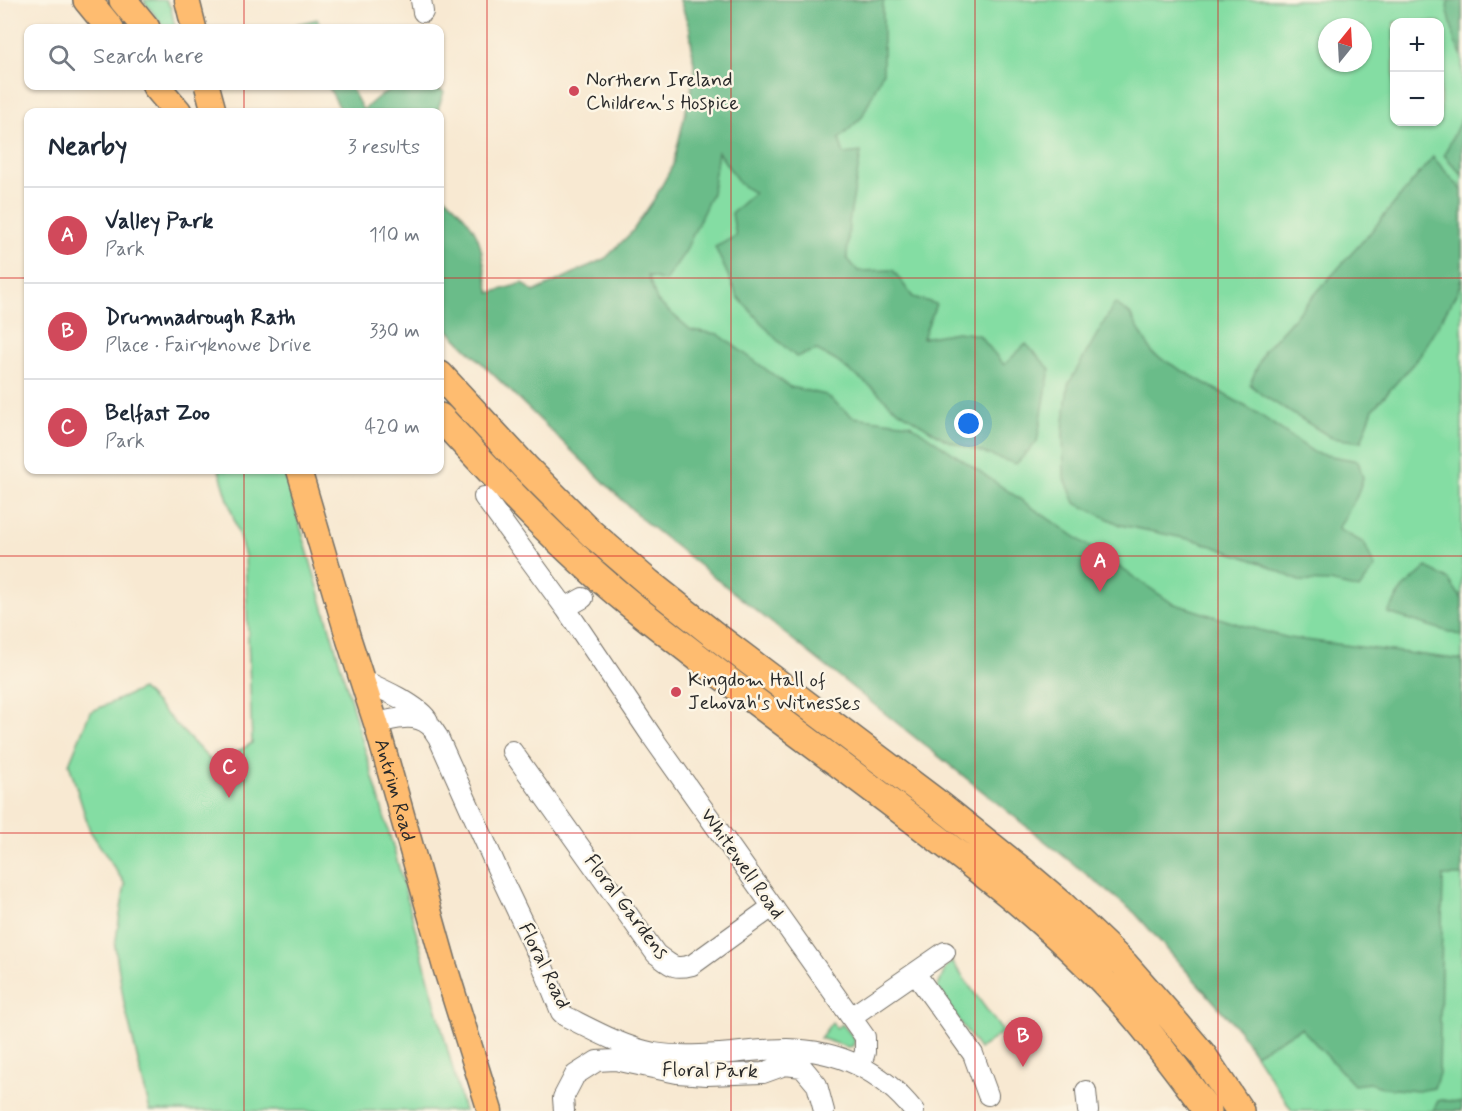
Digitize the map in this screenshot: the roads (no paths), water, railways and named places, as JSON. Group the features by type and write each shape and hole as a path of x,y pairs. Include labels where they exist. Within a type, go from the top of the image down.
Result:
{"highway":[{"path":"87,0 107,24"},
{"path":"123,0 143,24"},
{"path":"159,90 175,108"},
{"path":"196,90 212,108"},
{"path":"444,379 525,467 591,532 649,583 941,806 1061,904 1124,964 1168,1014 1202,1054 1240,1111"},
{"path":"444,421 545,527 627,602 867,784 1030,912 1087,966 1136,1018 1208,1111"}],"main road":[{"path":"187,0 193,24"},
{"path":"208,90 214,108"},
{"name":"Antrim Road","path":"301,474 349,640 376,723 445,967 490,1111"}],"street":[{"name":"Whitewell Road","path":"484,497 565,608 653,738 865,1037 865,1052 861,1065"},
{"path":"565,608 583,598"},
{"name":"Floral Road","path":"362,680 397,697 424,714 438,737 539,957 561,1012 600,1034 653,1053 691,1056 786,1049 813,1051 861,1065"},
{"path":"376,723 407,717 429,724"},
{"name":"Floral Gardens","path":"513,751 656,954 669,964 680,968 692,965 772,908"},
{"path":"851,1017 945,952"},
{"path":"915,973 973,1054 988,1095"},
{"path":"739,1052 741,1074"},
{"name":"Floral Park","path":"564,1111 562,1098 575,1075 597,1061 615,1060 677,1073 763,1073 785,1065 802,1067 817,1085 824,1111"},
{"path":"861,1065 897,1092 914,1111"}],"place":[{"name":"Northern Ireland Children's Hospice","path":"574,91"},
{"name":"Valley Park","path":"1100,592"},
{"name":"Kingdom Hall of Jehovah's Witnesses","path":"676,692"},
{"name":"Belfast Zoo","path":"229,798"},
{"name":"Drumnadrough Rath","path":"1023,1067"}]}
